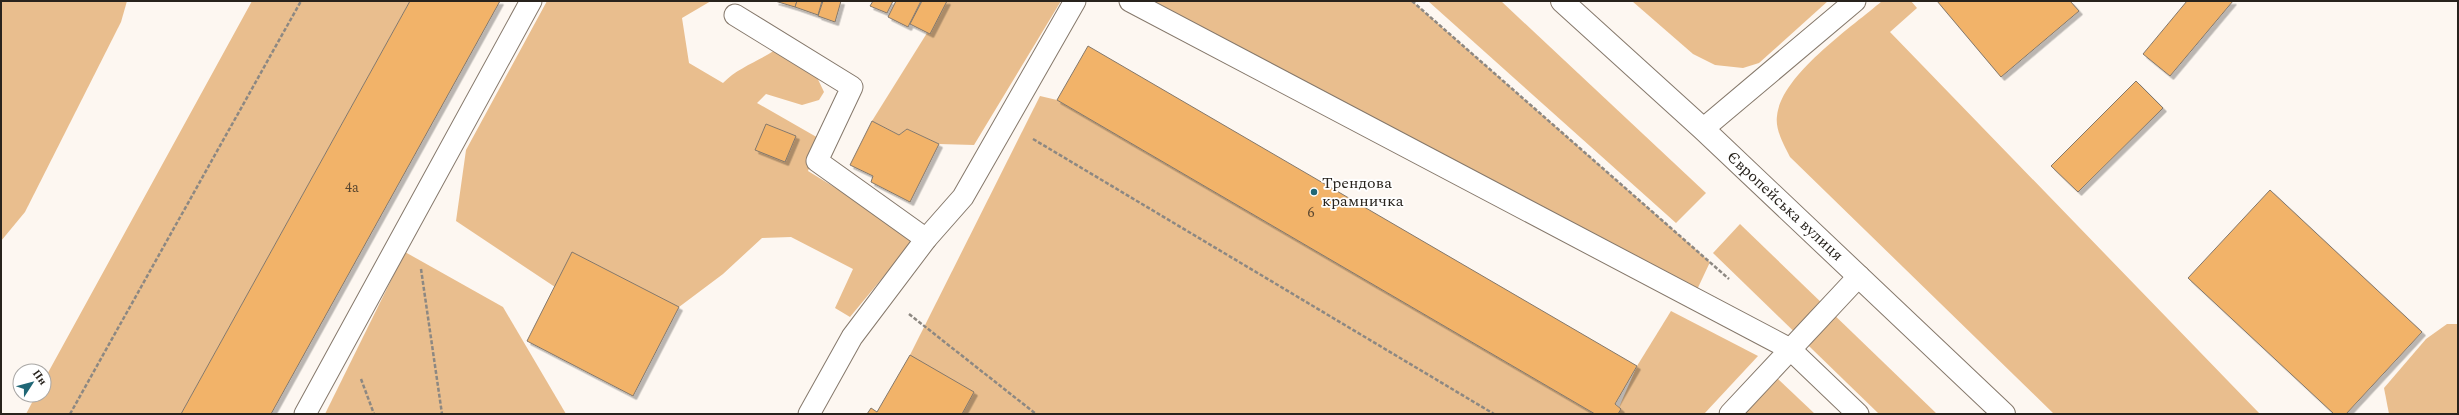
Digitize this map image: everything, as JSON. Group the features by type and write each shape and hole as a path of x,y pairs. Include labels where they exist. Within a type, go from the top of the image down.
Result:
{"main road":[{"name":"Європейська вулиця","path":"1562,1 1703,128 2004,414"}],"lane":[{"path":"305,414 531,1"},
{"path":"808,414 852,337 926,239 962,197 1075,1"},
{"path":"1130,1 1790,349 1858,414"},
{"path":"1703,128 1855,1"},
{"path":"735,14 852,87 817,161 926,239"},
{"path":"1730,414 1859,276"}],"path":[{"path":"70,414 300,1"},
{"path":"1412,1 1732,282"},
{"path":"1005,122 1494,414"},
{"path":"414,215 442,414"},
{"path":"884,294 1036,414"}],"shaded area":[{"path":"1,1 127,1 121,22 25,212 1,241"},
{"path":"252,1 410,1 181,414 26,414 32,403 52,403 52,365"},
{"path":"547,1 711,1 682,18 689,63 723,83 741,69 775,50 814,71 824,92 819,100 802,105 766,94 757,103 820,139 808,171 888,220 913,241 850,317 835,308 853,269 791,237 762,238 723,274 679,307 555,287 456,221 466,150"},
{"path":"947,1 1061,1 974,145 939,144 907,129 899,135 872,121"},
{"path":"1150,1 1412,1 1710,262 1695,294"},
{"path":"1428,1 1501,1 1706,193 1676,223"},
{"path":"1632,1 1828,1 1759,63 1743,68 1715,65 1693,54"},
{"path":"1882,1 1911,1 1917,8 1890,32 2260,414 2054,414 1790,157 1780,137 1777,127 1777,116 1781,100 1791,84 1804,68 1837,38"},
{"path":"1040,96 1057,100 1595,414 962,414 910,355"},
{"path":"1740,224 1937,414 1879,414 1713,253"},
{"path":"405,252 503,307 566,414 325,414"},
{"path":"1671,311 1758,356 1704,414 1616,414 1637,366"},
{"path":"2447,324 2458,324 2458,414 2389,414 2384,388 2426,339"},
{"path":"1776,377 1815,414 1741,414"}],"building":[{"path":"410,1 500,1 271,414 181,414"},
{"path":"775,1 797,1 795,7"},
{"path":"797,1 822,1 818,15 795,7"},
{"path":"823,1 841,1 835,22 818,16"},
{"path":"873,1 893,1 887,13 870,6"},
{"path":"896,1 921,1 908,27 888,17"},
{"path":"922,1 947,1 930,34 910,24"},
{"path":"1937,1 2070,1 2079,11 2001,77"},
{"path":"2187,1 2233,1 2170,76 2143,54"},
{"path":"1088,46 1637,366 1615,404 1621,409 1618,414 1595,414 1057,100"},
{"path":"2136,81 2163,108 2078,192 2051,166"},
{"path":"872,121 899,135 907,129 939,144 910,202 871,182 873,176 850,165"},
{"path":"766,124 796,136 785,162 755,150"},
{"path":"2270,190 2422,332 2346,414 2334,414 2188,278"},
{"path":"572,252 679,307 633,396 527,341"},
{"path":"910,355 974,392 962,414 867,414 871,408 877,412"}],"place":[{"name":"Трендова крамничка","path":"1314,192"}]}
